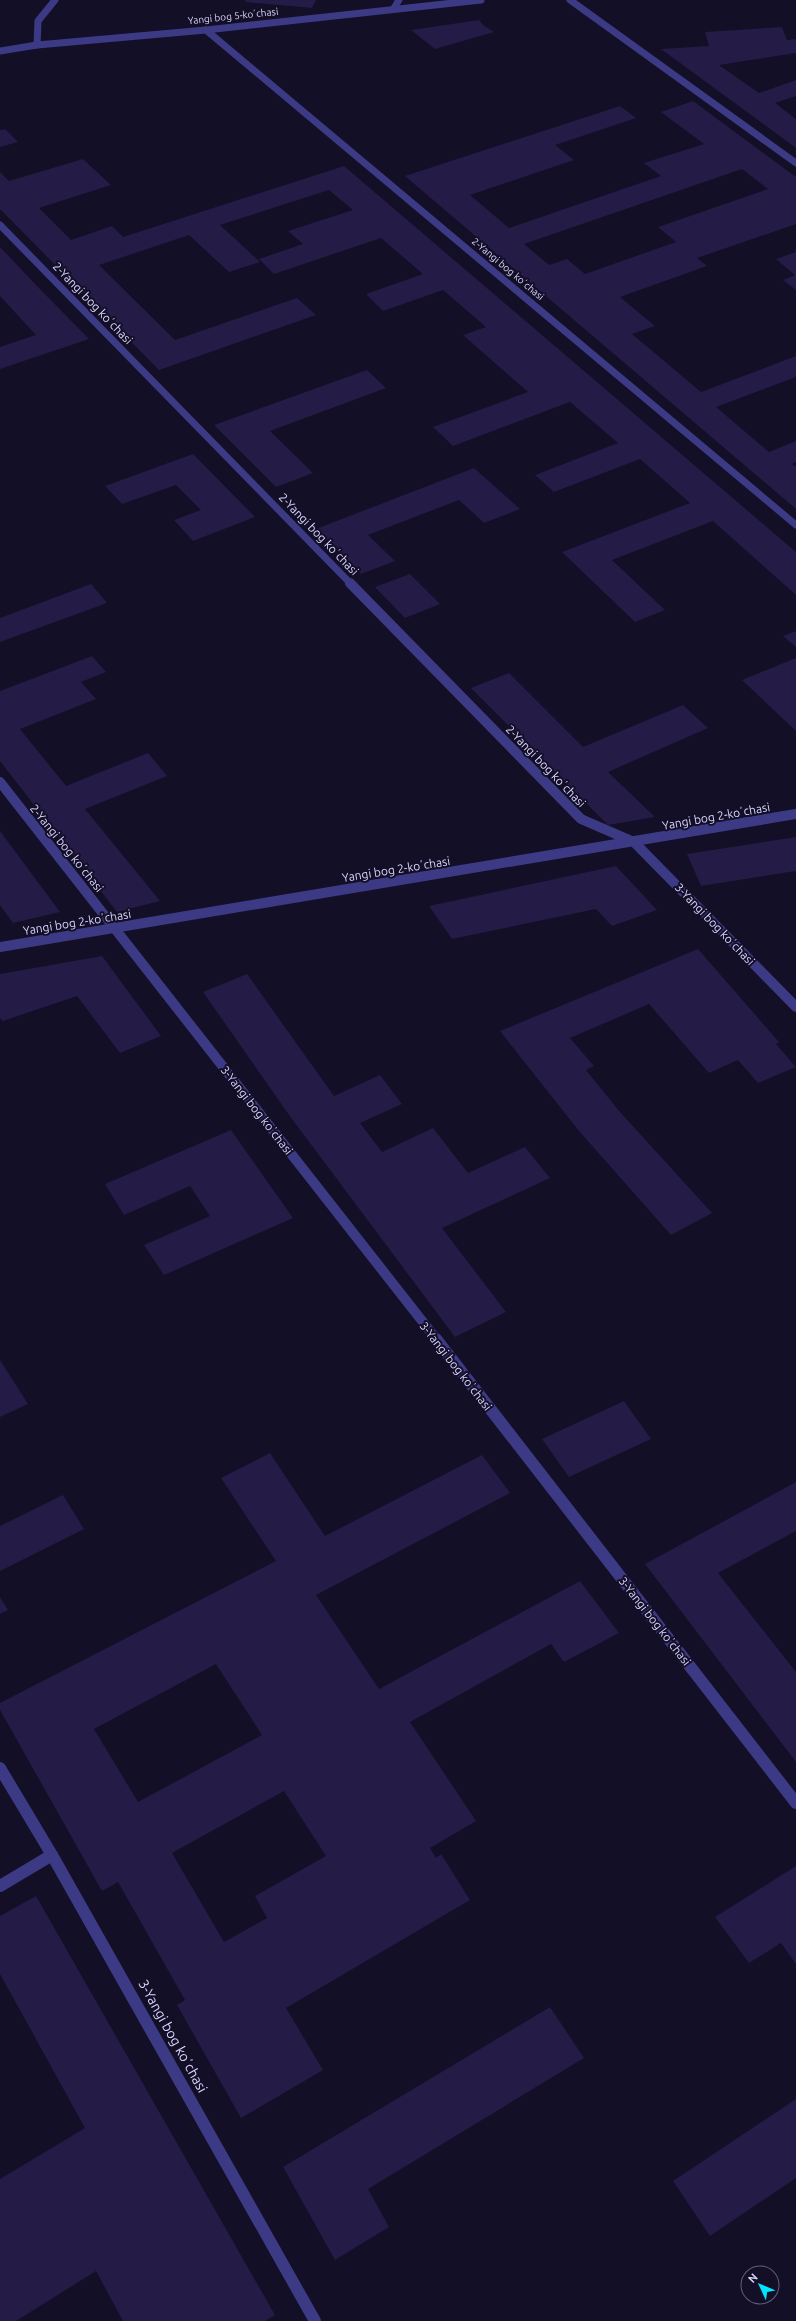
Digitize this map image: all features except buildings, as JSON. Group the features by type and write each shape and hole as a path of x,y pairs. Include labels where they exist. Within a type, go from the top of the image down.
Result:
{"street":[{"path":"37,45 38,21 54,0"},
{"path":"394,8 399,0"},
{"name":"Yangi bog 5-koʼchasi","path":"0,51 37,45 206,30 394,8 481,0"},
{"path":"570,0 796,163"},
{"name":"2-Yangi bog koʼchasi","path":"206,30 796,525"},
{"name":"2-Yangi bog koʼchasi","path":"0,225 581,819 634,842"},
{"name":"2-Yangi bog koʼchasi","path":"0,782 116,928"},
{"name":"Yangi bog 2-koʼchasi","path":"0,947 796,814"},
{"name":"3-Yangi bog koʼchasi","path":"634,842 796,1007"},
{"name":"3-Yangi bog koʼchasi","path":"116,928 796,1803"},
{"name":"3-Yangi bog koʼchasi","path":"0,1768 52,1855 315,2321"},
{"path":"0,1886 52,1855"}]}
